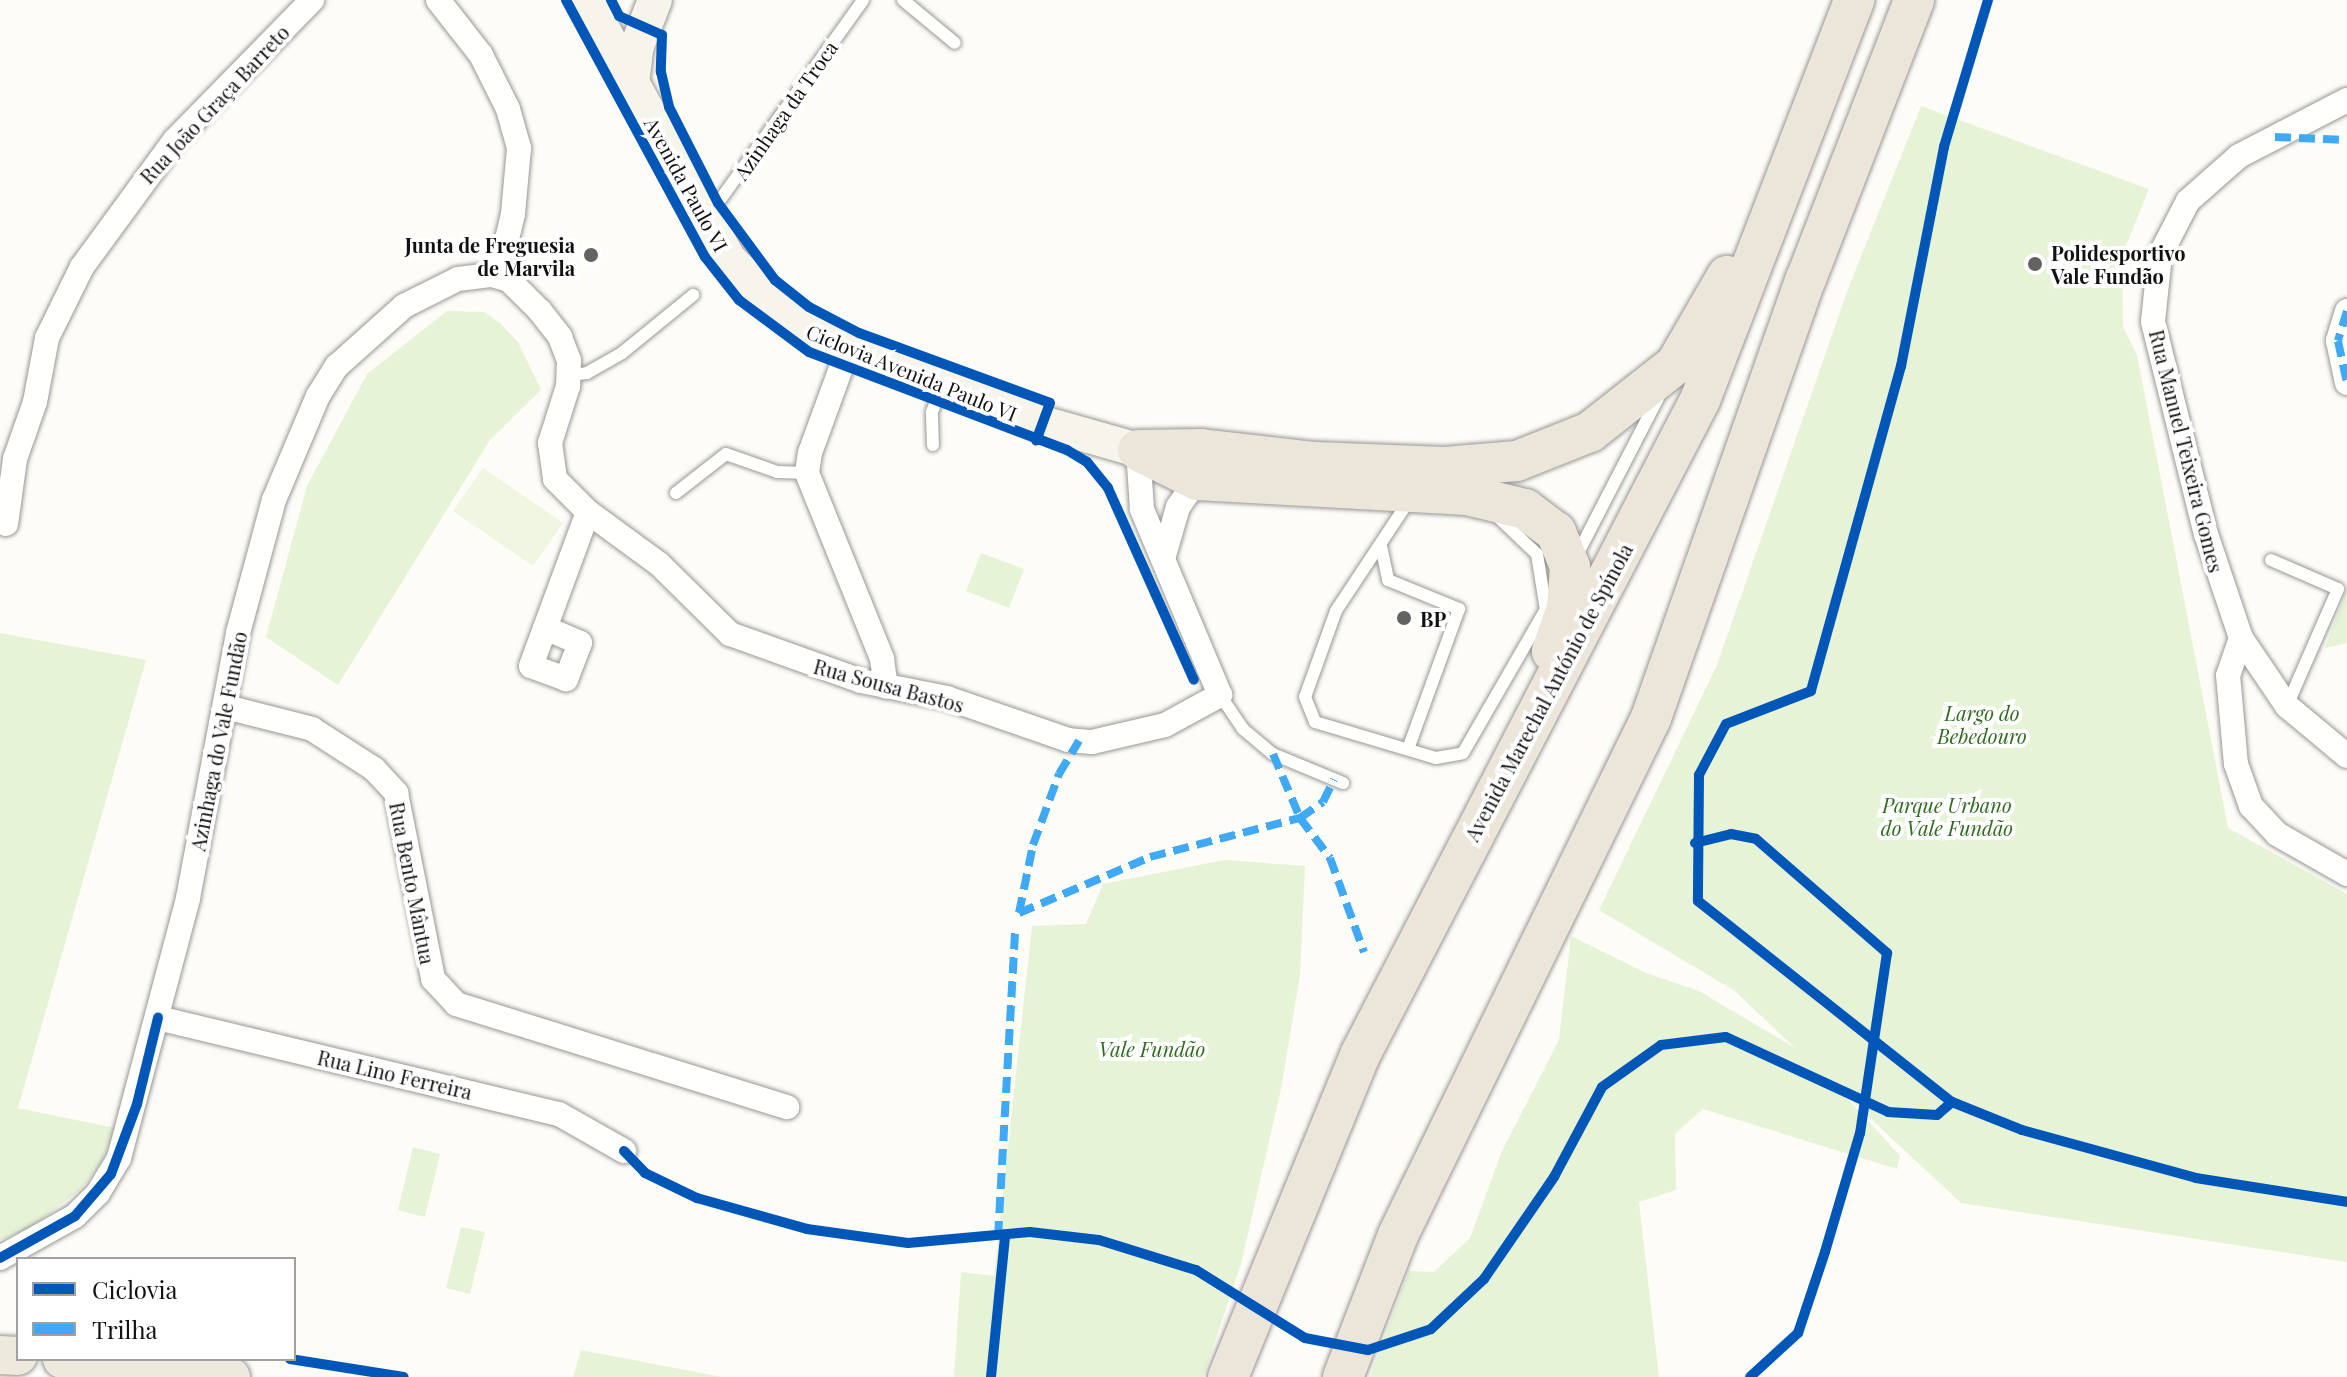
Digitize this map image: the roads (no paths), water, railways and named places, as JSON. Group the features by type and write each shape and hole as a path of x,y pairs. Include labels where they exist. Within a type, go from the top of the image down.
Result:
{"highway":[{"name":"Avenida Marechal António de Spínola","path":"1228,1377 1300,1192 1374,1027 1700,400 1854,0"},
{"path":"1343,1377 1398,1235 1651,718 1806,279 1914,0"},
{"path":"1138,450 1201,449 1315,462 1445,467 1517,461 1590,432 1676,364 1792,161"},
{"path":"1138,450 1197,480 1413,495 1467,495 1525,509 1556,532 1570,567 1567,608 1509,768"}],"main road":[{"name":"Avenida Paulo VI","path":"587,0 728,258 764,296 798,324 848,349 1043,423 1138,450"},
{"path":"632,84 637,46 655,0"},
{"path":"81,1361 231,1377"}],"street":[{"name":"Rua João Graça Barreto","path":"6,524 15,459 35,402 47,338 82,267 175,140 312,0"},
{"path":"438,0 481,55 508,109 519,148 513,214 498,276 518,288 553,325 566,350 569,375"},
{"name":"Rua Manuel Teixeira Gomes","path":"2347,100 2210,177 2174,222 2160,255 2153,322 2206,534 2241,638 2287,706 2347,756"},
{"name":"Azinhaga do Vale Fundão","path":"0,1258 75,1216 111,1174 137,1104 226,707 238,633 274,500 318,396 355,345 404,306 458,279 498,276"},
{"path":"2347,311 2338,341 2347,383"},
{"path":"848,349 810,453 807,473 882,659 886,687"},
{"name":"Rua Sousa Bastos","path":"569,375 550,443 550,465 559,485 588,512 659,564 730,634 886,687 947,698 1079,741 1165,725 1220,695"},
{"path":"1138,450 1142,509 1220,695"},
{"path":"1163,559 1178,507 1197,480"},
{"path":"545,628 588,512"},
{"path":"2241,638 2228,675 2236,764 2251,806 2277,834 2347,874"},
{"name":"Rua Bento Mântua","path":"226,707 312,729 374,769 396,793 433,979 456,1004 787,1107"},
{"name":"Rua Lino Ferreira","path":"158,1018 559,1114 624,1151"}],"lane":[{"name":"Azinhaga da Troca","path":"706,220 863,0"},
{"path":"903,0 955,43"},
{"path":"569,375 587,373 622,353 693,295"},
{"path":"1413,495 1336,611 1305,697 1315,722 1436,758 1463,753 1570,567 1676,364"},
{"path":"933,445 932,412 942,385"},
{"path":"676,493 726,454 777,472 807,473"},
{"path":"1467,495 1537,554 1546,610"},
{"path":"1381,546 1388,580 1459,609 1408,749"},
{"path":"2271,560 2338,589 2287,706"},
{"path":"1220,695 1243,729 1273,754 1343,783"}],"place":[{"name":"Junta de Freguesia de Marvila","path":"591,255"},
{"name":"Polidesportivo Vale Fundão","path":"2035,264"},
{"name":"BP","path":"1404,618"}],"park label":[{"name":"Largo do Bebedouro","path":"1982,724"},
{"name":"Parque Urbano do Vale Fundão","path":"1947,816"},
{"name":"Vale Fundão","path":"1152,1048"}]}
